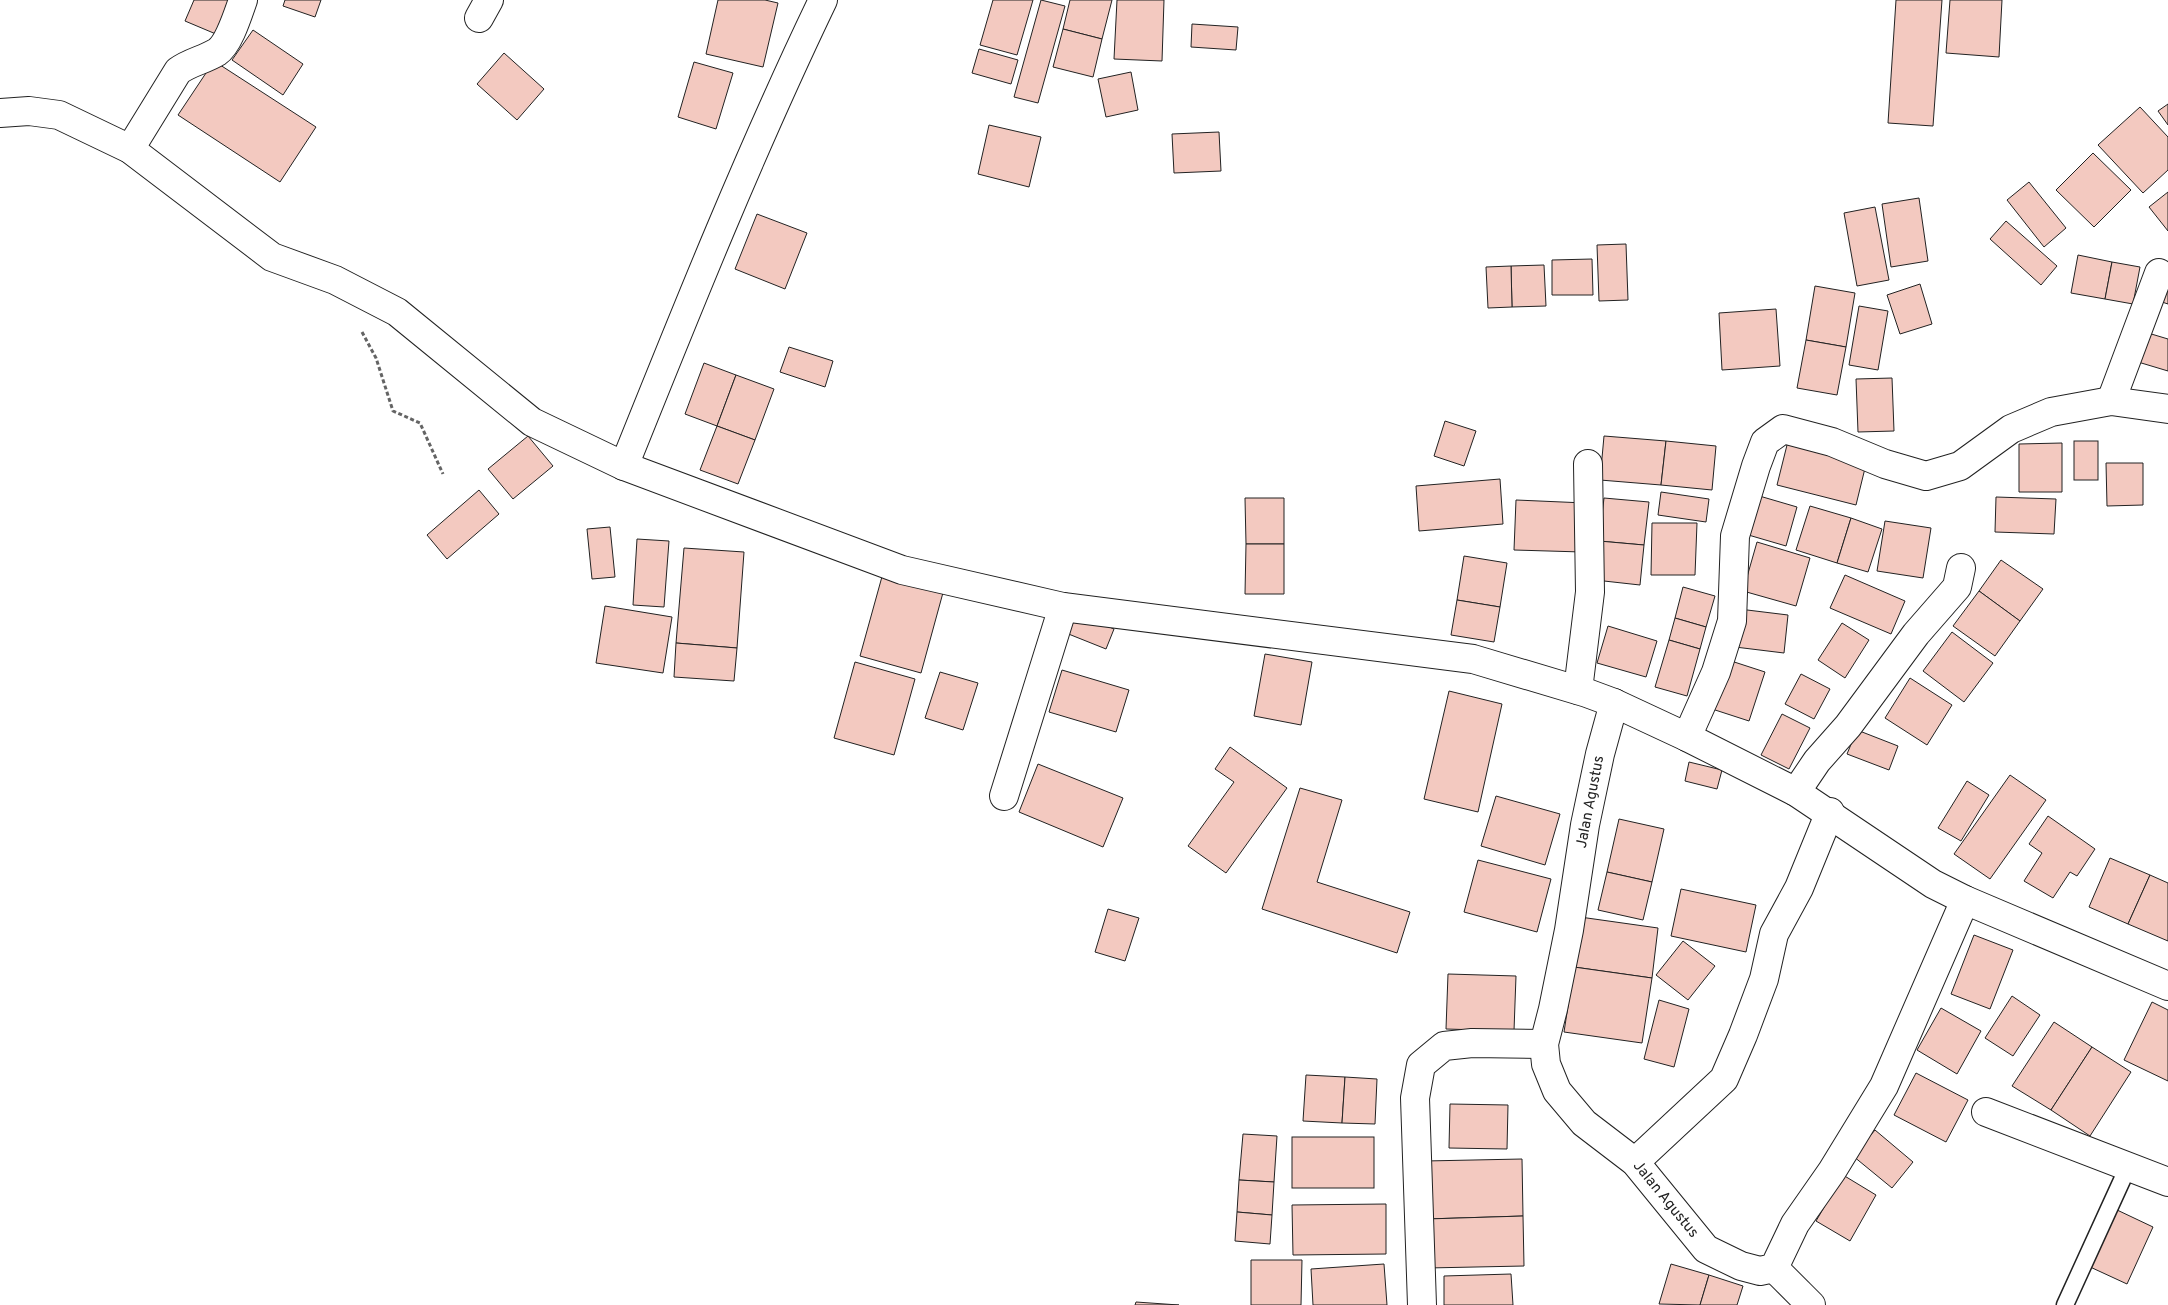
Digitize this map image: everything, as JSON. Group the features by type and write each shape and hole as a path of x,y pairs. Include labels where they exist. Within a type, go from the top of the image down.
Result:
{"street":[{"path":"130,149 178,71 188,63 218,51 225,43 243,0"},
{"path":"624,466 697,282 789,72 824,0"},
{"path":"0,114 29,111 59,115 130,149 272,257 335,280 397,312 532,422 624,466 902,570 1063,607 1472,659 1578,690 1614,703 1687,737 1796,792 1830,812 1933,884 1965,900 2168,986"},
{"path":"2111,401 2159,273"},
{"path":"1687,737 1716,672 1732,621 1736,536 1740,516 1765,442 1783,430 1832,442 1885,464 1926,476 1960,466 2011,429 2050,412 2111,401 2168,409"},
{"path":"1578,690 1590,592 1588,464"},
{"path":"1796,792 1817,761 1848,726 1916,634 1957,587 1961,568"},
{"path":"1004,796 1063,607"},
{"name":"Jalan Agustus","path":"1614,703 1598,762 1585,825 1569,930 1544,1044 1546,1064 1557,1090 1584,1123 1635,1162 1706,1249 1741,1266 1760,1271 1774,1268"},
{"path":"1635,1162 1724,1079 1764,978 1774,934 1799,888 1830,812"},
{"path":"1811,1305 1774,1268 1795,1224 1832,1171 1884,1086 1965,900"},
{"path":"1422,1305 1415,1098 1421,1065 1444,1046 1472,1043 1544,1044"},
{"path":"1986,1112 2168,1182"}],"lane":[{"path":"2065,1305 2128,1167"}],"path":[{"path":"357,324 376,358 393,411 420,423 443,474"}],"building":[{"path":"194,0 239,0 223,37 185,21"},
{"path":"285,0 321,0 315,17 283,6"},
{"path":"718,0 765,0 778,3 763,67 706,54"},
{"path":"993,0 1033,0 1017,55 980,45"},
{"path":"1041,0 1065,6 1038,103 1014,97"},
{"path":"1070,0 1112,0 1102,39 1063,29"},
{"path":"1117,0 1164,0 1162,61 1114,59"},
{"path":"1896,0 1942,0 1933,126 1888,123"},
{"path":"1950,0 2002,0 1999,57 1946,53"},
{"path":"1192,24 1238,27 1236,50 1191,47"},
{"path":"1063,29 1102,39 1093,77 1053,67"},
{"path":"253,30 303,64 283,95 232,60"},
{"path":"979,49 1018,60 1011,84 972,73"},
{"path":"504,53 544,89 517,120 477,84"},
{"path":"214,61 316,127 280,182 178,115"},
{"path":"694,62 733,73 716,129 678,117"},
{"path":"1131,72 1138,110 1106,117 1098,79"},
{"path":"2168,104 2168,125 2158,111"},
{"path":"2140,107 2168,137 2168,170 2143,193 2098,145"},
{"path":"989,125 1041,137 1029,187 978,174"},
{"path":"1219,132 1221,171 1174,173 1172,134"},
{"path":"2093,153 2131,190 2094,227 2056,190"},
{"path":"2029,182 2066,228 2044,247 2007,200"},
{"path":"2168,192 2168,231 2149,207"},
{"path":"1919,198 1928,261 1891,267 1882,204"},
{"path":"1875,207 1889,280 1857,286 1844,213"},
{"path":"757,214 807,233 785,289 735,269"},
{"path":"2006,221 2057,266 2041,285 1990,239"},
{"path":"1626,244 1628,300 1599,301 1597,245"},
{"path":"2078,255 2112,262 2105,299 2071,293"},
{"path":"1592,259 1593,295 1552,295 1552,260"},
{"path":"2112,262 2140,267 2133,304 2105,299"},
{"path":"1544,265 1546,306 1512,307 1511,266"},
{"path":"1511,266 1512,307 1488,308 1486,267"},
{"path":"2168,282 2168,304 2162,302"},
{"path":"1920,284 1932,324 1900,334 1887,295"},
{"path":"1815,286 1855,293 1846,347 1806,340"},
{"path":"1859,306 1888,311 1878,370 1849,365"},
{"path":"1776,309 1780,366 1722,370 1719,313"},
{"path":"2148,333 2168,339 2168,371 2138,362"},
{"path":"1806,340 1846,347 1837,395 1797,388"},
{"path":"789,347 833,361 825,387 780,372"},
{"path":"704,363 736,375 717,426 685,414"},
{"path":"736,375 774,389 755,440 717,426"},
{"path":"1892,378 1894,431 1858,432 1856,379"},
{"path":"1445,421 1476,431 1464,466 1434,456"},
{"path":"717,426 755,440 738,484 700,470"},
{"path":"528,436 553,466 513,499 488,469"},
{"path":"1604,436 1666,441 1661,485 1600,480"},
{"path":"1666,441 1716,446 1712,490 1661,485"},
{"path":"1788,441 1867,460 1856,505 1777,485"},
{"path":"2074,441 2098,441 2098,480 2074,480"},
{"path":"2062,443 2062,492 2019,492 2019,444"},
{"path":"2106,463 2143,463 2143,505 2107,506"},
{"path":"1500,479 1503,524 1419,531 1416,486"},
{"path":"479,490 499,514 447,559 427,535"},
{"path":"1661,492 1709,499 1706,522 1658,515"},
{"path":"1756,495 1797,507 1786,546 1745,534"},
{"path":"1996,497 2056,499 2054,534 1995,532"},
{"path":"1245,498 1284,498 1284,544 1246,544"},
{"path":"1604,498 1649,502 1644,545 1599,541"},
{"path":"1516,500 1585,503 1582,552 1514,550"},
{"path":"1810,506 1851,518 1837,563 1796,550"},
{"path":"1851,518 1882,529 1868,572 1837,563"},
{"path":"1885,521 1931,528 1923,578 1877,571"},
{"path":"1652,523 1697,523 1695,575 1651,575"},
{"path":"610,527 615,577 592,579 587,529"},
{"path":"637,539 669,541 664,607 633,605"},
{"path":"1599,541 1644,545 1640,585 1595,580"},
{"path":"1757,542 1810,558 1796,606 1743,591"},
{"path":"1246,544 1284,544 1284,594 1245,594"},
{"path":"684,548 744,552 737,648 676,643"},
{"path":"1464,556 1507,563 1500,607 1457,600"},
{"path":"2001,560 2043,589 2020,621 1979,591"},
{"path":"883,573 944,589 921,673 860,656"},
{"path":"1845,575 1905,601 1891,634 1830,608"},
{"path":"1683,587 1715,596 1706,627 1675,618"},
{"path":"1979,591 2020,621 1995,656 1953,626"},
{"path":"1457,600 1500,607 1494,642 1451,635"},
{"path":"605,606 672,617 663,673 596,663"},
{"path":"1739,609 1788,615 1784,653 1735,647"},
{"path":"1074,612 1114,629 1106,649 1066,633"},
{"path":"1675,618 1706,627 1700,649 1669,640"},
{"path":"1842,623 1869,640 1845,678 1818,660"},
{"path":"1608,626 1657,641 1646,677 1597,663"},
{"path":"1952,632 1993,663 1964,702 1923,671"},
{"path":"1669,640 1700,649 1687,696 1655,687"},
{"path":"676,643 737,648 734,681 674,677"},
{"path":"1265,654 1312,662 1301,725 1254,716"},
{"path":"1725,659 1765,672 1749,721 1709,708"},
{"path":"855,662 915,679 894,755 834,738"},
{"path":"1062,670 1129,690 1116,732 1049,712"},
{"path":"940,672 978,683 963,730 925,718"},
{"path":"1801,674 1830,689 1814,719 1785,704"},
{"path":"1910,678 1952,705 1927,745 1885,718"},
{"path":"1449,691 1502,704 1478,812 1424,799"},
{"path":"1782,714 1810,728 1789,769 1761,755"},
{"path":"1857,730 1898,746 1889,770 1847,754"},
{"path":"1230,747 1287,788 1226,873 1188,846 1234,782 1215,769"},
{"path":"1689,762 1722,770 1717,789 1685,781"},
{"path":"1038,764 1123,798 1103,847 1019,812"},
{"path":"2010,775 2046,800 1990,879 1954,854"},
{"path":"1967,781 1989,795 1961,841 1938,828"},
{"path":"1300,788 1342,800 1317,882 1410,912 1397,953 1262,909"},
{"path":"1496,796 1560,814 1545,865 1481,846"},
{"path":"2048,816 2095,849 2077,876 2070,872 2053,898 2024,881 2042,853 2029,844"},
{"path":"1619,819 1664,829 1652,882 1607,872"},
{"path":"2110,858 2150,875 2128,924 2089,907"},
{"path":"1478,860 1551,879 1537,932 1464,912"},
{"path":"1607,872 1652,882 1643,920 1598,910"},
{"path":"2150,875 2168,883 2168,941 2128,924"},
{"path":"1681,889 1756,905 1746,952 1671,936"},
{"path":"1108,909 1139,918 1125,961 1095,952"},
{"path":"1580,917 1658,928 1652,978 1574,967"},
{"path":"1974,935 2013,950 1990,1009 1951,994"},
{"path":"1683,941 1715,966 1688,1000 1656,975"},
{"path":"1574,967 1652,978 1642,1043 1564,1032"},
{"path":"1448,974 1516,976 1514,1031 1446,1029"},
{"path":"2012,996 2040,1015 2013,1056 1985,1038"},
{"path":"1659,1000 1689,1009 1674,1067 1644,1059"},
{"path":"2152,1002 2168,1010 2168,1081 2124,1060"},
{"path":"1941,1008 1981,1031 1957,1074 1917,1050"},
{"path":"2054,1022 2092,1047 2051,1110 2012,1086"},
{"path":"2092,1047 2131,1072 2090,1136 2051,1110"},
{"path":"1916,1073 1968,1100 1946,1142 1894,1115"},
{"path":"1306,1075 1345,1077 1342,1123 1303,1121"},
{"path":"1345,1077 1377,1079 1375,1124 1342,1123"},
{"path":"1450,1104 1508,1105 1507,1149 1449,1148"},
{"path":"1875,1130 1913,1162 1892,1188 1853,1156"},
{"path":"1243,1134 1277,1136 1274,1182 1239,1180"},
{"path":"1292,1137 1374,1137 1374,1188 1292,1188"},
{"path":"1522,1159 1523,1216 1426,1219 1425,1161"},
{"path":"1843,1175 1876,1195 1850,1241 1816,1221"},
{"path":"1239,1180 1274,1182 1272,1215 1237,1212"},
{"path":"1386,1204 1386,1254 1293,1255 1292,1205"},
{"path":"2115,1209 2153,1227 2127,1284 2088,1266"},
{"path":"1237,1212 1272,1215 1270,1244 1235,1241"},
{"path":"1523,1216 1524,1266 1427,1268 1426,1219"},
{"path":"1251,1260 1302,1260 1301,1305 1251,1305"},
{"path":"1384,1264 1387,1305 1313,1305 1311,1269"},
{"path":"1671,1264 1709,1275 1700,1305 1659,1304"},
{"path":"1511,1274 1513,1305 1444,1305 1444,1276"},
{"path":"1709,1275 1743,1286 1737,1305 1700,1305"},
{"path":"1136,1302 1179,1305 1135,1305"}]}
